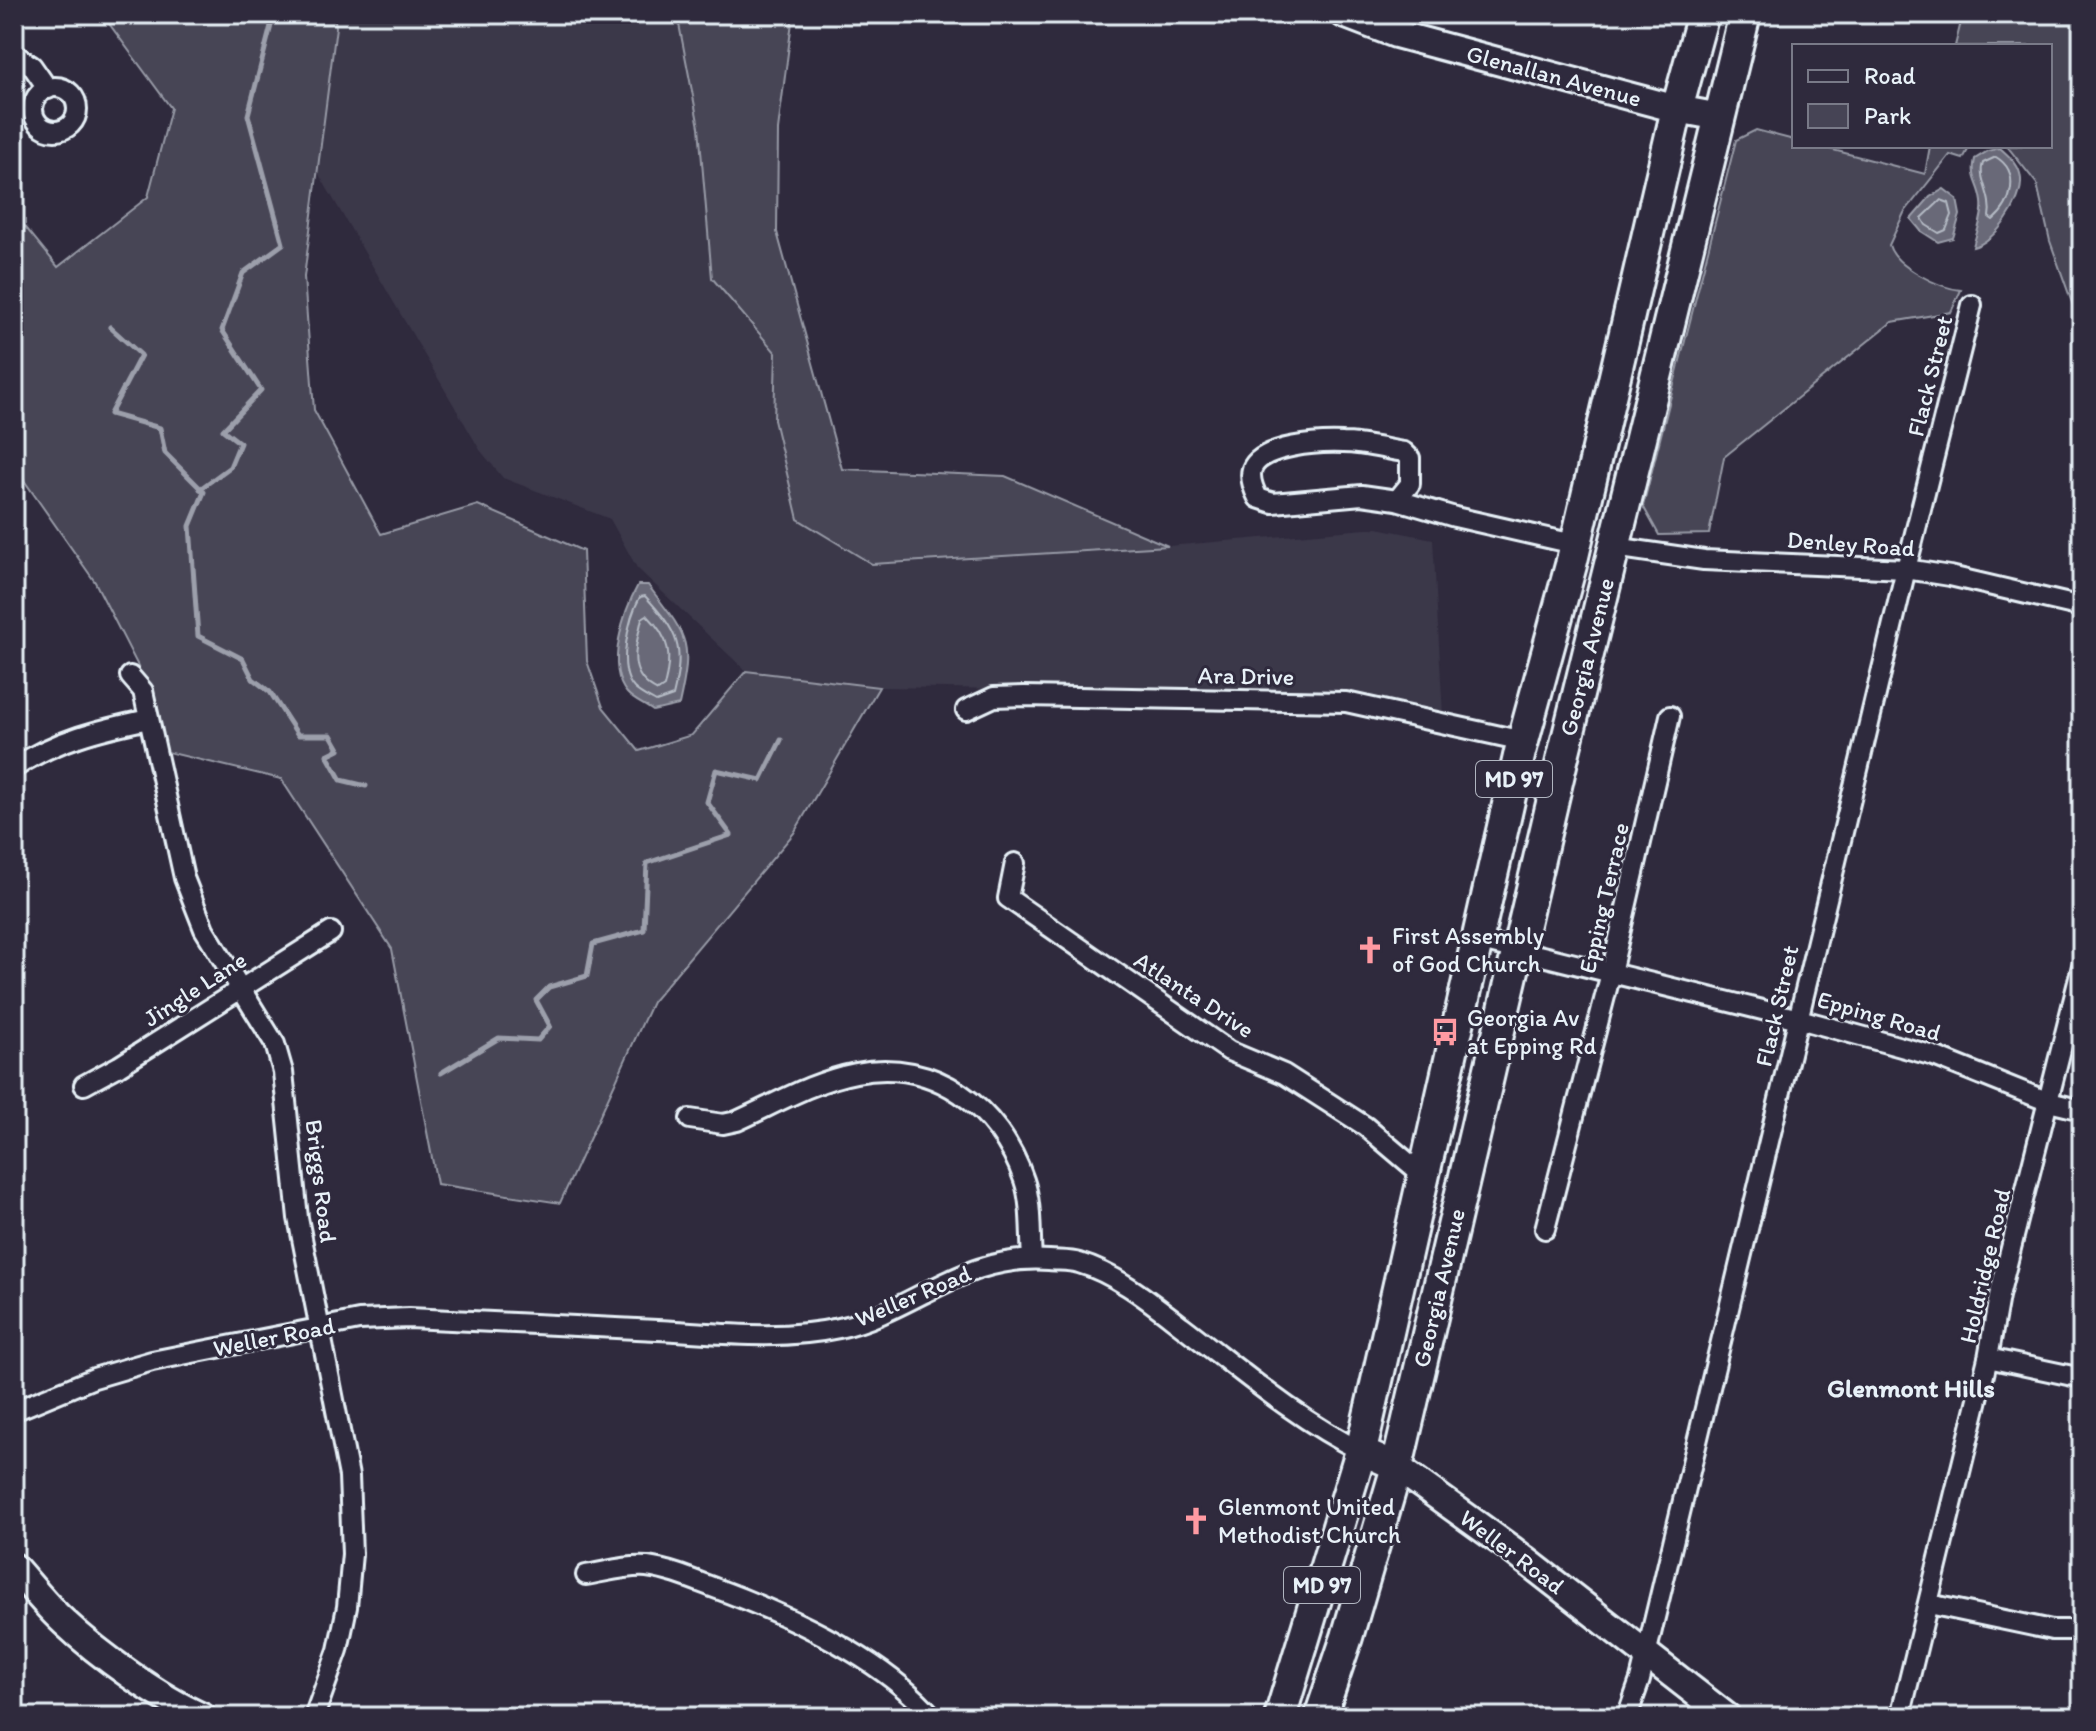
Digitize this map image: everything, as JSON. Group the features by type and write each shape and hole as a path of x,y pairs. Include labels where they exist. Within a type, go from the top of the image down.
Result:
{"main road":[{"name":"Georgia Avenue","path":"1280,1717 1361,1451 1523,741 1574,544 1677,109 1703,14"},
{"name":"Georgia Avenue","path":"1320,1717 1397,1467 1614,547 1745,14"}],"street":[{"name":"Glenallan Avenue","path":"1344,14 1396,34 1677,109 1720,117"},
{"path":"14,54 32,66 48,89"},
{"name":"Flack Street","path":"1627,1717 1640,1680 1972,305"},
{"path":"1397,500 1410,484 1410,458 1404,452 1344,442 1311,445 1272,451 1258,460 1251,471 1258,498 1273,503 1362,495 1397,500 1455,517 1574,544"},
{"name":"Denley Road","path":"1614,547 1704,560 1906,569 1950,576 2082,607"},
{"name":"Briggs Road","path":"130,676 143,691 184,878 204,929 275,1044 283,1072 298,1218 349,1476 352,1554 347,1607 338,1650 314,1717"},
{"name":"Ara Drive","path":"966,710 994,697 1024,696 1346,702 1523,741"},
{"name":"Epping Terrace","path":"1545,1229 1611,973 1670,716"},
{"path":"14,768 29,757 70,738 149,719"},
{"name":"Atlanta Drive","path":"1015,863 1008,898 1229,1051 1284,1074 1365,1126 1424,1176"},
{"name":"Jingle Lane","path":"84,1085 331,932"},
{"name":"Epping Road","path":"1477,940 1799,1019 1934,1056 2049,1102 2082,1110"},
{"name":"Holdridge Road","path":"1900,1717 1988,1358 1999,1296 2082,966"},
{"path":"690,1119 723,1124 737,1121 829,1080 857,1073 886,1070 912,1072 942,1082 975,1103 1010,1145 1026,1183 1032,1258"},
{"name":"Weller Road","path":"14,1411 94,1378 152,1361 359,1320 409,1318 726,1334 795,1334 841,1327 881,1312 963,1272 999,1262 1032,1258 1078,1262 1105,1274 1154,1305 1324,1433 1397,1467 1511,1549 1727,1717"},
{"path":"1988,1358 2082,1378"},
{"path":"14,1567 65,1623 138,1680 202,1717"},
{"path":"586,1575 644,1567 670,1572 769,1608 854,1653 919,1701 933,1717"},
{"path":"1929,1604 2052,1630 2082,1630"}],"shaded area":[{"path":"334,14 677,14 699,127 712,278 776,353 774,420 872,564 1168,546 1377,528 1433,539 1443,715 1328,694 879,687 746,671 637,568 610,519 503,478 480,450 317,171 336,27"}],"green space":[{"path":"102,14 334,14 336,27 304,277 314,410 381,534 478,505 583,551 587,661 603,707 639,751 692,735 746,671 879,687 794,833 652,1002 560,1203 437,1184 392,949 281,779 163,751 138,666 95,582 14,466 14,213 58,267 148,197 171,108"},
{"path":"677,14 793,14 778,130 777,232 842,469 1005,476 1168,546 872,564 798,519 774,420 776,353 712,278 699,127"},
{"path":"1963,14 2082,14 2081,328 2050,241 2037,184 2009,148 2052,148 2052,44 1956,44"},
{"path":"1756,130 1792,139 1792,148 1826,148 1925,174 1930,148 1969,148 1963,159 1950,155 1904,213 1889,245 1900,261 1919,275 1961,290 1951,312 1892,322 1724,457 1709,534 1659,535 1643,506 1736,140"}],"water":[{"path":"2000,148 2019,170 2021,179 2017,199 2006,220 1990,238 1973,247 1982,207 1974,176 1975,159"},
{"path":"1944,189 1957,199 1960,215 1953,238 1938,242 1921,231 1911,219 1930,197"},
{"path":"638,585 648,585 671,616 684,640 686,652 679,705 653,711 627,693 617,669 619,639 627,609"}],"waterway":[{"path":"200,489 230,467 240,443 223,430 261,390 222,330 243,273 283,244 248,115 274,14"},
{"path":"110,327 141,355 110,414 160,428 165,453 204,492 190,526 198,636 243,659 253,679 270,692 298,735 331,735 339,749 327,755 341,780 366,786"},
{"path":"441,1073 499,1038 538,1040 550,1026 536,1000 549,987 587,976 593,944 644,930 647,863 731,835 707,802 716,770 761,780 781,740"}],"place":[{"name":"First Assembly of God Church","path":"1370,950"},
{"name":"Georgia Av at Epping Rd","path":"1445,1032"},
{"name":"Glenmont United Methodist Church","path":"1196,1521"}],"district":[{"name":"Glenmont Hills","path":"1911,1388"}]}
